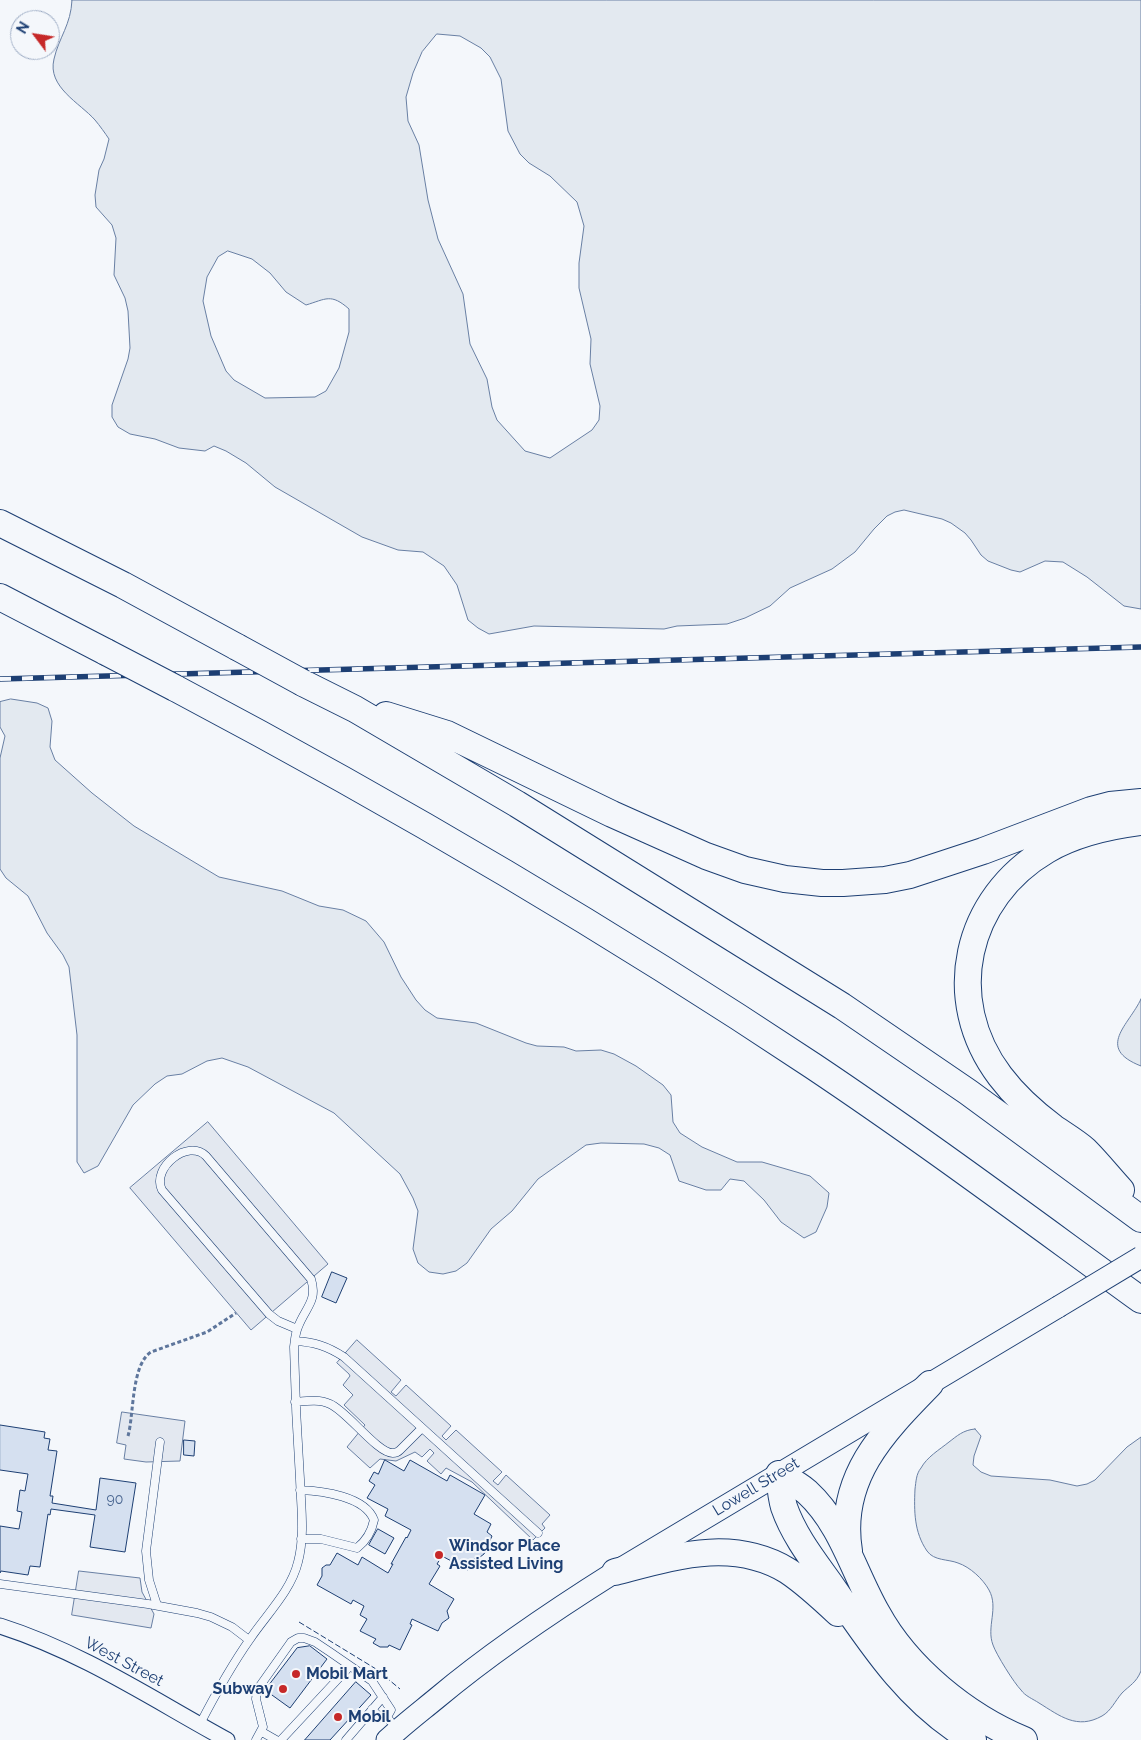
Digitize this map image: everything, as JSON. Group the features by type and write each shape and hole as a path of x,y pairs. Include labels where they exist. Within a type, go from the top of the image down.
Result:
{"highway":[{"path":"0,522 123,585 337,700 517,804 842,1006 968,1092 1141,1219"},
{"path":"0,597 263,734 399,810 617,941 814,1067 952,1161 1141,1300"},
{"path":"337,700 447,734 612,814 706,856 745,870 785,879 844,883 885,880 910,875 983,851 1091,810 1110,805 1141,802"},
{"path":"1141,822 1108,827 1059,843 1035,858 1011,877 992,901 979,925 971,954 968,995 973,1022 982,1046 1000,1076 1013,1092 1036,1114 1084,1149 1141,1213"},
{"path":"850,1559 847,1538 849,1512 853,1490 862,1465 891,1424 930,1384"},
{"path":"778,1474 807,1492 834,1527 864,1589 886,1628 918,1666 959,1704 992,1725 1024,1740"},
{"path":"778,1474 784,1508 798,1534 871,1644 903,1683 930,1710 973,1740"},
{"path":"615,1572 680,1555 704,1552 734,1552 753,1556 780,1567 800,1580 871,1644"}],"main road":[{"name":"Lowell Street","path":"391,1729 518,1634 615,1572 1141,1257"}],"street":[{"name":"West Street","path":"0,1626 46,1642 83,1659 227,1740"}],"lane":[{"path":"200,1724 224,1679 249,1640 282,1595 298,1563 301,1539 294,1341 297,1329 313,1297 311,1279 204,1154 197,1150 189,1150 179,1154 161,1172 159,1179 162,1190 269,1314 278,1321 297,1329"},
{"path":"294,1341 312,1342 330,1348 344,1357 538,1533"},
{"path":"295,1402 318,1401 331,1404 379,1447 390,1453 396,1453 400,1450 422,1428"},
{"path":"157,1605 149,1580 146,1551 160,1442"},
{"path":"300,1490 323,1491 350,1500 368,1510 374,1520 372,1528 357,1548 321,1539 301,1539"},
{"path":"0,1584 157,1605 211,1617 232,1627 249,1640"},
{"path":"256,1740 263,1727 256,1699 256,1690 291,1642 298,1638 315,1642 372,1681 391,1710 391,1729"},
{"path":"281,1740 350,1666"},
{"path":"346,1740 383,1697"},
{"path":"372,1709 391,1729"},
{"path":"262,1732 276,1740"}],"path":[{"path":"128,1436 136,1387 141,1366 146,1356 151,1352 207,1332 236,1313"}],"shaded area":[{"path":"72,0 1141,0 1141,609 1124,606 1087,577 1063,562 1045,561 1020,572 988,561 981,555 965,533 951,523 904,510 887,516 855,552 832,569 790,588 770,606 727,624 677,626 664,629 534,626 489,634 478,628 468,620 457,585 444,566 423,552 398,550 362,537 275,487 246,463 214,446 205,451 179,448 155,439 130,434 118,427 112,417 112,405 130,348 128,311 125,298 114,275 116,238 112,225 96,207 95,195 99,170 109,139 95,120 66,94 55,78 54,60 60,60 60,41 69,17","holes":["437,34 460,36 481,48 490,57 501,79 508,131 520,154 529,163 550,176 577,202 584,226 579,263 579,288 591,339 590,364 600,406 599,420 592,430 550,458 525,451 497,420 492,407 487,379 470,344 463,294 438,239 428,200 419,145 408,121 406,97 422,52","228,251 252,259 270,273 286,292 306,305 324,299 333,299 349,309 349,332 339,368 326,391 315,397 265,398 234,380 226,371 211,336 203,301 207,277 218,257"]},
{"path":"11,699 37,703 48,708 52,721 50,747 55,760 92,793 134,826 219,877 282,891 319,906 343,910 366,921 384,942 401,977 416,1000 425,1010 437,1018 476,1023 537,1046 564,1047 576,1051 601,1050 614,1054 636,1066 663,1085 671,1095 673,1122 680,1133 702,1147 737,1162 762,1162 810,1176 829,1193 827,1207 816,1232 804,1238 781,1222 764,1200 744,1181 730,1179 721,1190 706,1190 679,1181 670,1155 659,1148 644,1144 601,1143 586,1145 538,1179 512,1211 491,1229 467,1263 456,1271 443,1274 429,1272 418,1263 413,1249 418,1211 400,1174 334,1113 248,1067 222,1058 207,1061 182,1074 167,1076 155,1084 133,1105 98,1166 84,1173 77,1162 77,1035 69,967 47,933 28,896 6,878 0,869 0,758 5,736 0,727 0,702"},
{"path":"1141,999 1141,1066 1127,1059 1120,1052 1118,1044 1119,1036"},
{"path":"208,1122 328,1264 251,1330 130,1188"},
{"path":"357,1340 401,1380 391,1392 396,1396 406,1385 451,1426 442,1436 446,1440 456,1430 502,1472 493,1481 498,1485 506,1475 550,1515 542,1524 545,1528 533,1540 472,1482 446,1468 441,1474 427,1461 434,1453 430,1449 422,1457 415,1452 396,1461 380,1459 370,1468 347,1447 365,1425 344,1405 353,1395 343,1385 350,1376 337,1363"},
{"path":"122,1412 185,1421 180,1461 146,1462 124,1459 126,1445 117,1443"},
{"path":"975,1429 981,1436 973,1465 981,1472 991,1476 1050,1480 1077,1486 1095,1480 1127,1447 1141,1437 1141,1671 1135,1681 1122,1693 1108,1711 1093,1720 1085,1722 1069,1720 1023,1692 1014,1681 993,1645 991,1631 993,1604 989,1590 980,1578 967,1567 933,1557 923,1544 917,1529 915,1505 915,1489 919,1470 930,1457 955,1438 964,1432"},
{"path":"79,1571 140,1578 142,1592 154,1614 151,1628 72,1615"}],"building":[{"path":"332,1272 347,1278 336,1303 322,1297"},
{"path":"0,1425 45,1432 44,1438 50,1439 48,1450 57,1451 50,1496 53,1496 52,1503 96,1510 100,1478 136,1483 125,1552 90,1547 95,1515 51,1509 50,1515 48,1514 40,1567 30,1566 28,1575 1,1571 0,1573 0,1526 19,1529 22,1512 17,1511 20,1490 25,1491 28,1474 0,1470"},
{"path":"184,1440 195,1441 194,1456 184,1455"},
{"name":"Windsor Place Assisted Living","path":"385,1460 404,1471 410,1460 447,1481 450,1475 485,1495 474,1514 491,1524 487,1532 492,1536 484,1554 475,1558 468,1570 442,1556 437,1564 440,1566 429,1584 454,1599 447,1611 449,1618 442,1623 438,1631 412,1619 410,1624 412,1625 400,1650 389,1645 388,1647 380,1647 373,1643 376,1639 360,1631 367,1619 360,1615 364,1606 353,1600 351,1604 317,1585 322,1576 322,1568 330,1565 337,1553 358,1565 362,1557 388,1573 393,1564 391,1564 411,1530 385,1516 388,1509 367,1498 375,1485 369,1481 374,1472 378,1474"},
{"path":"378,1529 394,1538 385,1554 369,1545"},
{"name":"Mobil Mart","path":"310,1646 327,1659 290,1708 265,1690 297,1648"},
{"name":"Mobil","path":"356,1682 371,1695 330,1740 305,1740"}],"railway":[{"path":"0,679 1141,647"}],"fence":[{"path":"299,1622 376,1669 400,1689"}],"place":[{"name":"Windsor Place Assisted Living","path":"439,1555"},
{"name":"Mobil Mart","path":"296,1674"},
{"name":"Subway","path":"283,1689"},
{"name":"Mobil","path":"338,1717"}]}
